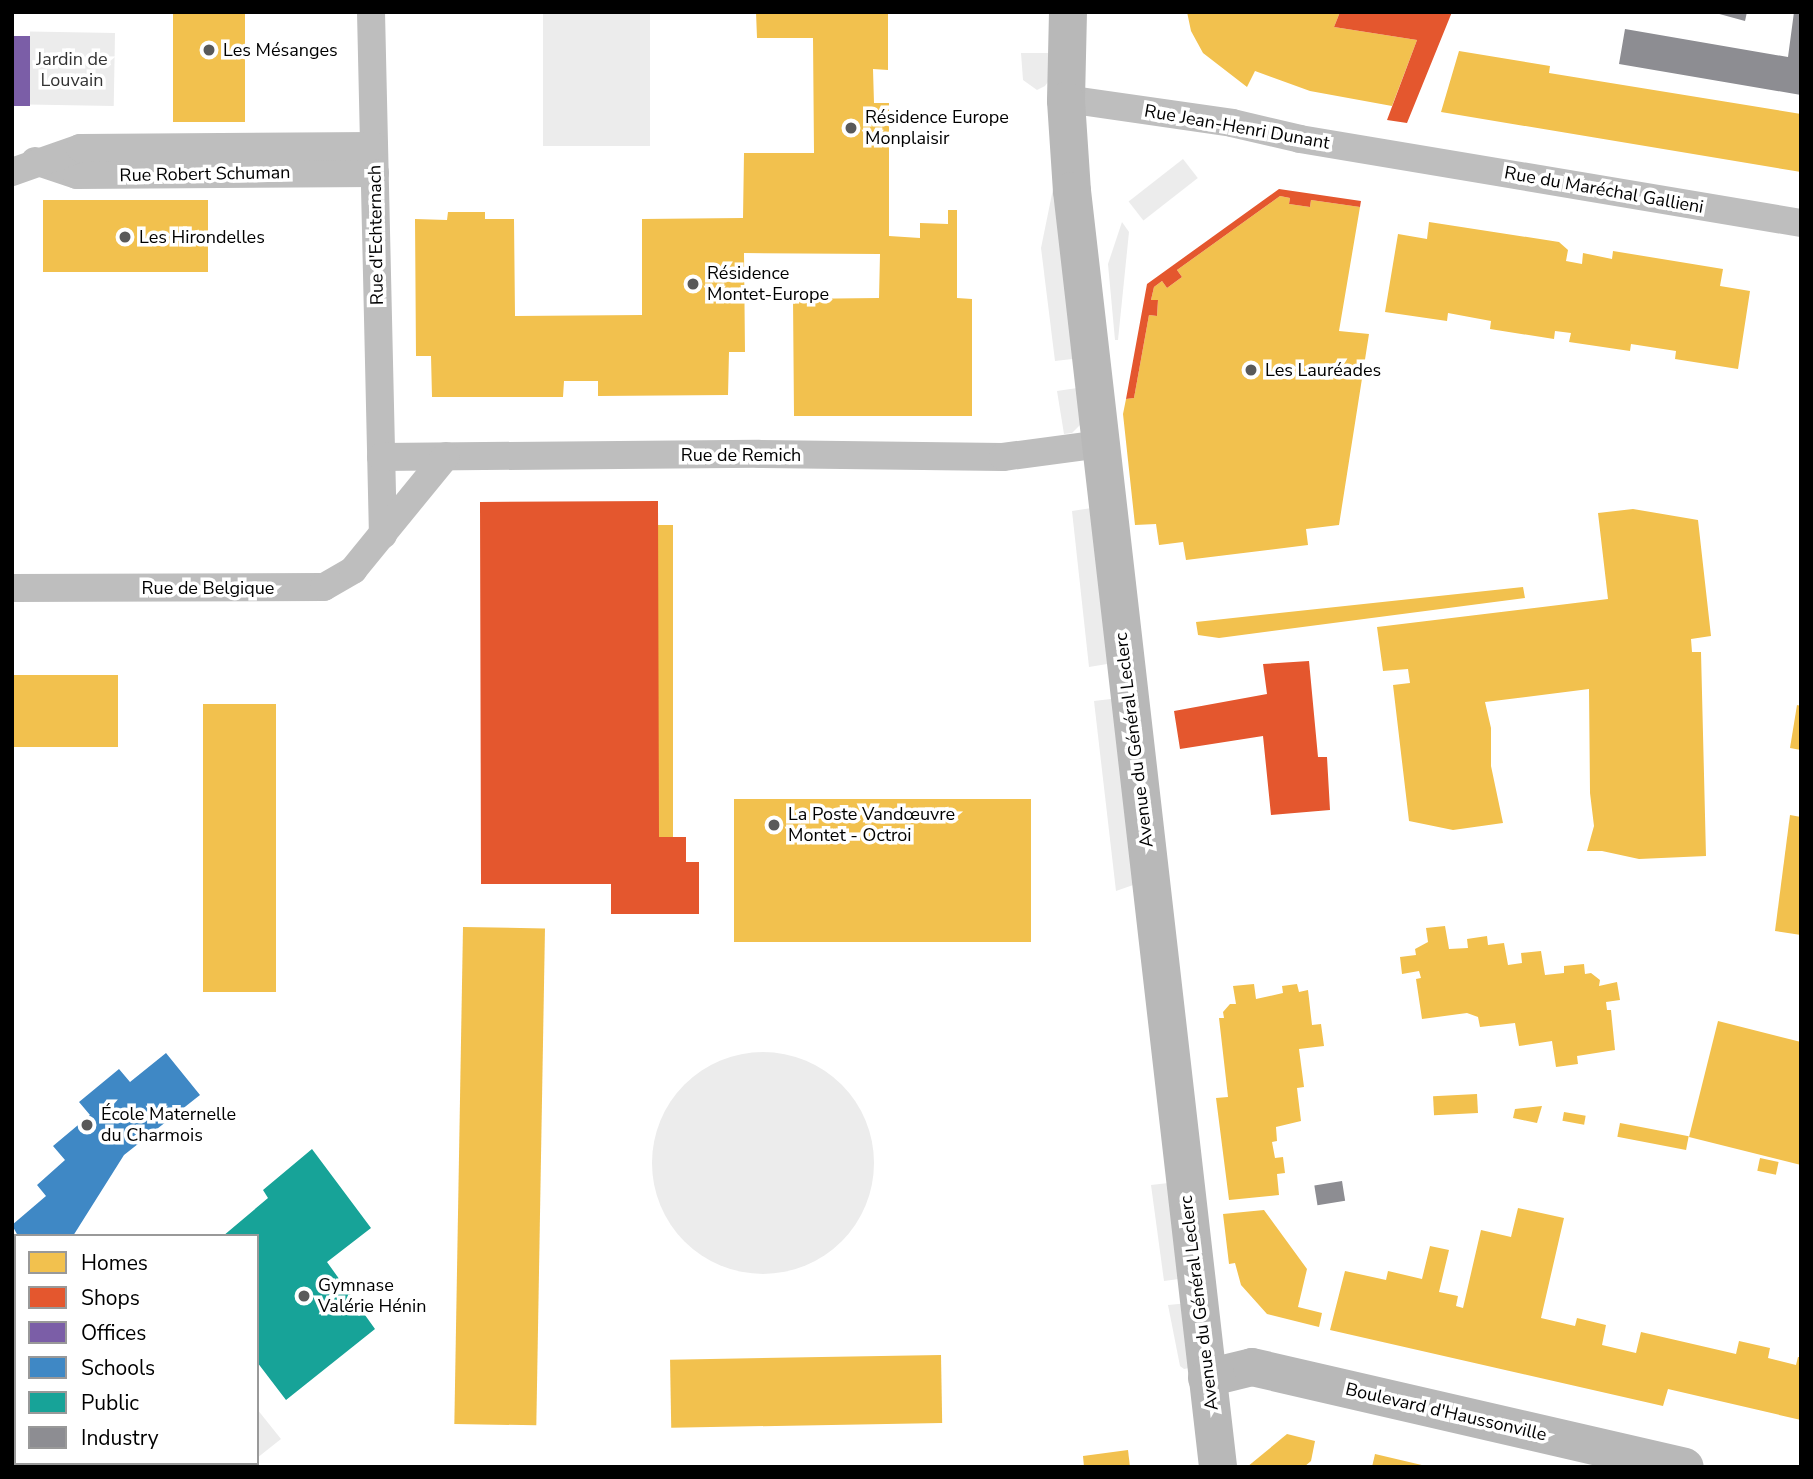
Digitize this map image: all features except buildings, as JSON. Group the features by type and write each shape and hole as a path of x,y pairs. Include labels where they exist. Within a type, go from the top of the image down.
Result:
{"street":[{"name":"Rue d'Echternach","path":"371,12 381,457"},
{"name":"Avenue du Général Leclerc","path":"1068,12 1065,40 1066,102 1072,191 1218,1467"},
{"name":"Rue Jean-Henri Dunant","path":"1066,102 1080,100 1231,123 1300,139 1408,156"},
{"name":"Rue Robert Schuman","path":"21,162 80,148 374,159"},
{"name":"Rue du Maréchal Gallieni","path":"1408,156 1801,223"},
{"name":"Rue de Remich","path":"381,457 760,454 1003,457 1100,444"},
{"name":"Rue de Belgique","path":"12,588 324,587 353,570 446,456"},
{"path":"381,457 383,535"},
{"name":"Boulevard d'Haussonville","path":"1207,1378 1252,1367 1685,1467"}],"green space":[{"path":"543,12 650,12 650,146 543,146"},
{"name":"Jardin de Louvain","path":"30,32 115,33 114,106 29,105"},
{"path":"1021,53 1051,53 1050,79 1045,86 1037,90 1023,80"},
{"path":"1183,159 1198,178 1143,220 1129,201"},
{"path":"1053,189 1081,358 1055,361 1041,248"},
{"path":"1122,222 1129,232 1118,340 1115,340 1108,264"},
{"path":"1084,387 1085,420 1072,433 1064,434 1057,391"},
{"path":"1098,507 1112,658 1107,664 1089,667 1072,511"},
{"path":"1119,698 1136,884 1116,891 1094,701"},
{"path":"763,1052 785,1054 815,1065 833,1077 849,1093 861,1111 869,1131 874,1163 872,1185 861,1215 849,1233 833,1249 815,1261 795,1269 763,1274 741,1272 711,1261 693,1249 677,1233 665,1215 657,1195 652,1163 654,1141 665,1111 677,1093 693,1077 711,1065 731,1057"},
{"path":"1177,1182 1186,1278 1164,1281 1151,1185"},
{"path":"1189,1303 1195,1367 1184,1369 1180,1366 1168,1305"},
{"path":"14,1370 14,1465 248,1465 12,1467"},
{"path":"259,1412 281,1439 259,1456"}],"place":[{"name":"Les Mésanges","path":"209,50"},
{"name":"Résidence Europe Monplaisir","path":"851,128"},
{"name":"Les Hirondelles","path":"125,237"},
{"name":"Résidence Montet-Europe","path":"693,284"},
{"name":"Les Lauréades","path":"1251,370"},
{"name":"La Poste Vandœuvre Montet - Octroi","path":"774,825"},
{"name":"École Maternelle du Charmois","path":"87,1125"},
{"name":"Gymnase Valérie Hénin","path":"304,1296"}]}
